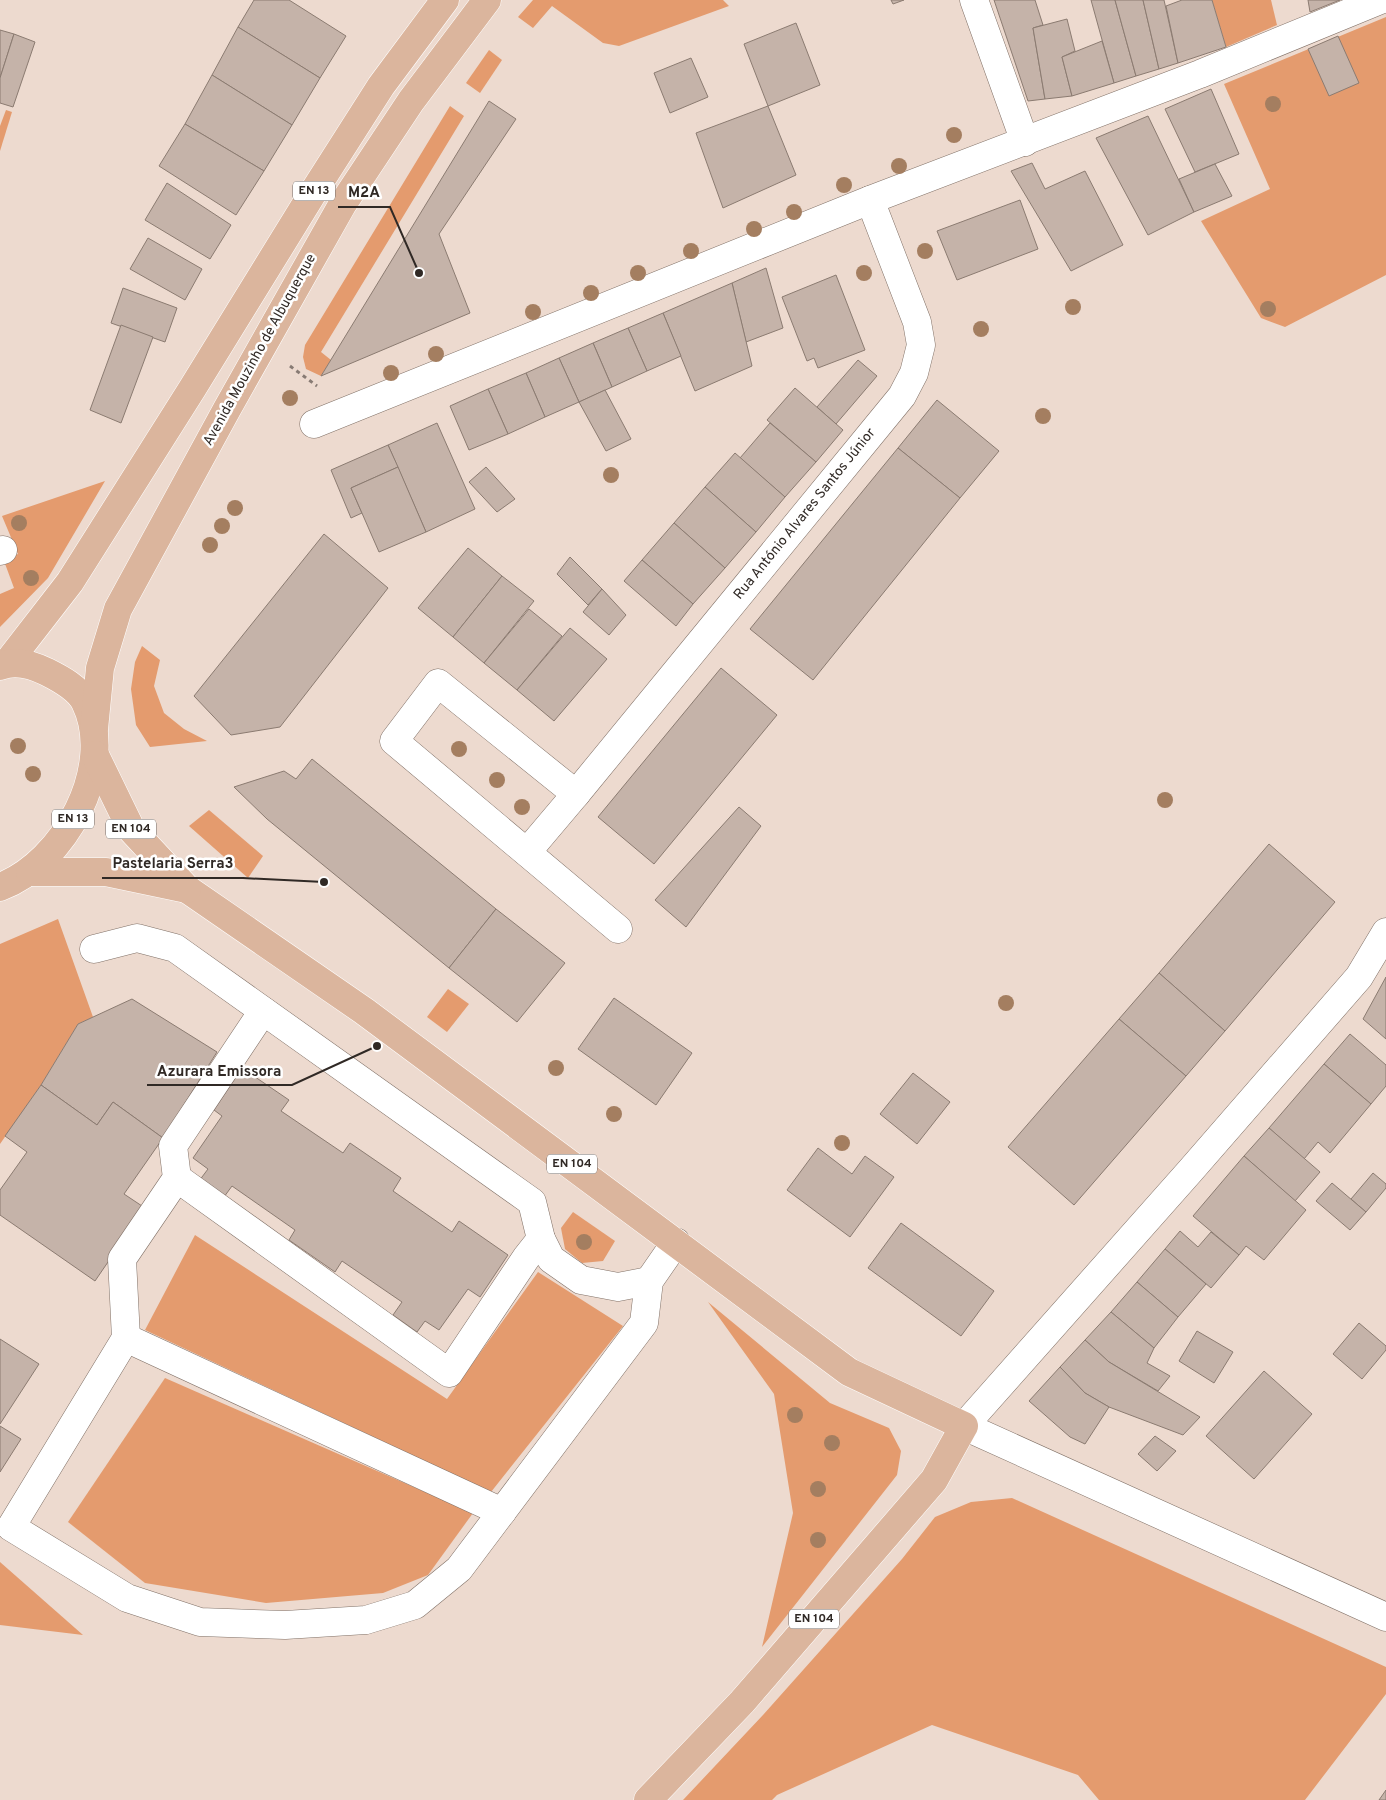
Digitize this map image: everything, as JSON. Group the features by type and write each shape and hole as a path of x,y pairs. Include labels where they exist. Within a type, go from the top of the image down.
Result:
{"main road":[{"name":"EN 13","path":"4,664 70,582 376,94 445,0"},
{"name":"Avenida Mouzinho de Albuquerque","path":"94,729 100,668 118,609 227,409 342,205 410,101 487,0"},
{"name":"EN 13","path":"0,887 10,884 30,872 56,847 78,811 95,755 94,729 84,701 66,681 35,666 4,664"},
{"name":"EN 104","path":"95,755 131,829 187,889 364,1011 850,1372 964,1426 934,1480 742,1702 648,1800"},
{"name":"EN 104","path":"30,872 106,872 187,889"}],"street":[{"path":"974,0 1025,142"},
{"path":"314,424 870,200 1200,74 1380,0"},
{"name":"Rua António Alvares Santos Júnior","path":"527,852 902,396 914,373 921,345 917,322 870,200"},
{"path":"576,794 438,683 394,741 618,928"},
{"path":"1386,932 1359,977 964,1426 1386,1617"},
{"path":"94,949 137,938 175,948 532,1202 542,1239 551,1259 581,1280 618,1287 649,1281"},
{"path":"263,1011 173,1146 177,1178 122,1259 126,1338 11,1527 127,1598 200,1622 285,1625 366,1620 416,1605 458,1569 644,1322 649,1281 676,1242"},
{"path":"177,1178 449,1373 526,1258 542,1239"},
{"path":"126,1338 502,1512"}],"shaded area":[{"path":"533,0 723,0 729,6 619,46 603,43 552,6 533,28 518,17"},
{"path":"1212,0 1271,0 1277,25 1226,47"},
{"path":"1386,17 1386,275 1285,327 1261,318 1201,221 1270,189 1224,84"},
{"path":"489,50 502,60 480,93 466,83"},
{"path":"450,106 464,116 321,352 331,360 321,376 306,369 303,357 305,345"},
{"path":"6,110 12,112 0,151 0,126"},
{"path":"105,481 48,578 0,627 0,594 14,588 4,561 18,554 2,516"},
{"path":"142,646 160,660 154,686 164,713 184,729 207,741 150,747 136,725 131,689 135,662"},
{"path":"209,810 263,856 248,878 189,826"},
{"path":"58,919 93,1017 78,1024 41,1085 0,1144 0,944"},
{"path":"448,989 469,1004 447,1032 427,1017"},
{"path":"573,1212 615,1241 603,1261 582,1263 565,1249 561,1228"},
{"path":"195,1235 447,1399 538,1272 623,1326 491,1492 145,1330"},
{"path":"708,1302 830,1403 889,1428 901,1451 897,1475 762,1647 793,1513 774,1394"},
{"path":"165,1378 473,1513 428,1575 383,1593 266,1603 145,1583 68,1522"},
{"path":"1012,1498 1386,1667 1386,1694 1305,1800 1099,1800 1078,1775 932,1725 777,1795 772,1800 683,1800 763,1715 902,1559 935,1517 971,1502"},
{"path":"0,1562 83,1635 0,1625"}],"building":[{"path":"254,0 289,0 346,36 320,78 238,27"},
{"path":"891,0 904,0 893,4"},
{"path":"994,0 1035,0 1043,25 1033,28 1045,99 1028,101"},
{"path":"1091,0 1115,0 1136,76 1114,83"},
{"path":"1115,0 1143,0 1159,69 1136,76"},
{"path":"1143,0 1164,0 1178,63 1159,69"},
{"path":"1182,0 1212,0 1226,47 1178,63 1166,6"},
{"path":"1308,0 1340,0 1310,12"},
{"path":"1067,19 1075,51 1062,57 1072,96 1045,99 1033,28"},
{"path":"796,23 820,85 768,106 744,44"},
{"path":"238,27 320,78 292,125 212,75"},
{"path":"0,30 14,34 0,78"},
{"path":"14,34 35,42 13,107 0,103 0,78"},
{"path":"1338,36 1359,83 1329,96 1308,49"},
{"path":"1102,41 1114,83 1072,96 1062,57"},
{"path":"691,58 708,97 670,113 654,73"},
{"path":"212,75 292,125 264,171 185,124"},
{"path":"1211,89 1239,154 1195,172 1165,109"},
{"path":"489,101 516,119 439,234 470,313 321,376"},
{"path":"768,106 796,175 723,208 696,133"},
{"path":"1148,116 1194,212 1148,235 1096,138"},
{"path":"185,124 264,171 236,215 159,166"},
{"path":"1032,163 1045,189 1085,171 1123,245 1071,271 1011,171"},
{"path":"1215,164 1232,196 1194,212 1179,179"},
{"path":"167,183 231,225 210,259 145,220"},
{"path":"1020,200 1038,249 957,280 937,231"},
{"path":"148,238 202,269 185,300 130,269"},
{"path":"766,268 783,328 746,342 732,283"},
{"path":"836,275 865,350 818,368 814,358 807,361 782,297"},
{"path":"732,283 752,366 695,391 663,313"},
{"path":"123,288 177,308 165,342 111,323"},
{"path":"663,313 681,356 647,371 628,328"},
{"path":"121,325 153,337 121,423 90,410"},
{"path":"628,328 647,371 612,387 593,343"},
{"path":"593,343 612,387 579,402 559,358"},
{"path":"559,358 579,402 545,417 526,373"},
{"path":"858,360 877,376 836,424 817,407"},
{"path":"526,373 545,417 508,434 488,389"},
{"path":"795,388 843,430 816,462 767,420"},
{"path":"488,389 508,434 469,450 450,406"},
{"path":"605,390 631,439 606,451 579,402"},
{"path":"937,400 999,451 960,498 898,448"},
{"path":"437,423 475,509 426,532 388,445"},
{"path":"770,423 816,462 785,497 740,458"},
{"path":"388,445 398,467 351,488 362,513 351,518 331,470"},
{"path":"898,448 960,498 813,680 750,629"},
{"path":"735,453 785,497 756,532 705,487"},
{"path":"398,467 426,532 379,552 351,488"},
{"path":"486,467 515,499 497,512 469,482"},
{"path":"705,487 756,532 725,568 674,523"},
{"path":"674,523 725,568 693,604 642,560"},
{"path":"324,534 388,588 280,727 231,735 194,696"},
{"path":"468,548 502,576 453,637 418,608"},
{"path":"570,557 602,589 588,605 557,574"},
{"path":"642,560 693,604 676,626 624,581"},
{"path":"502,576 534,601 484,663 453,637"},
{"path":"602,589 626,615 609,635 583,612"},
{"path":"529,609 562,636 517,690 484,663"},
{"path":"570,628 607,659 554,721 517,690"},
{"path":"721,668 777,715 654,864 598,817"},
{"path":"312,759 496,909 449,968 267,819 234,787 284,771 296,779"},
{"path":"739,807 761,826 686,927 655,900"},
{"path":"1269,844 1335,902 1225,1031 1159,973"},
{"path":"496,909 565,963 517,1022 449,968"},
{"path":"1159,973 1225,1031 1186,1076 1119,1019"},
{"path":"1386,977 1386,1039 1363,1019"},
{"path":"614,998 692,1053 656,1105 578,1049"},
{"path":"132,999 217,1052 163,1138 113,1102 97,1125 41,1085 78,1024"},
{"path":"1119,1019 1186,1076 1074,1205 1008,1147"},
{"path":"1350,1034 1386,1065 1386,1086 1371,1104 1324,1064"},
{"path":"1324,1064 1371,1104 1330,1153 1318,1142 1304,1159 1269,1128"},
{"path":"242,1068 289,1100 281,1111 343,1153 350,1143 401,1178 393,1191 452,1232 459,1221 508,1255 480,1297 468,1289 439,1330 425,1321 417,1332 393,1315 402,1302 342,1261 335,1272 289,1240 295,1230 232,1186 224,1197 199,1181 208,1169 193,1158 222,1116 214,1110"},
{"path":"913,1073 950,1102 917,1144 880,1114"},
{"path":"41,1085 97,1125 113,1102 163,1138 124,1194 145,1208 95,1281 0,1215 0,1190 27,1152 5,1136"},
{"path":"1269,1128 1320,1172 1295,1201 1244,1156"},
{"path":"818,1148 852,1174 865,1156 894,1177 850,1237 787,1190"},
{"path":"1244,1156 1306,1210 1264,1260 1246,1246 1239,1255 1193,1216"},
{"path":"1373,1173 1386,1184 1386,1188 1366,1212 1351,1199"},
{"path":"1332,1183 1366,1212 1350,1230 1316,1201"},
{"path":"901,1223 994,1291 961,1336 868,1268"},
{"path":"1180,1231 1198,1247 1211,1232 1239,1255 1211,1288 1165,1249"},
{"path":"1165,1249 1206,1284 1178,1317 1137,1282"},
{"path":"1137,1282 1178,1317 1154,1348 1111,1312"},
{"path":"1111,1312 1154,1348 1147,1363 1170,1376 1158,1391 1109,1362 1085,1340"},
{"path":"1359,1323 1386,1346 1386,1350 1362,1379 1333,1354"},
{"path":"1197,1331 1233,1352 1214,1383 1179,1361"},
{"path":"0,1339 39,1364 0,1424"},
{"path":"1085,1340 1109,1362 1200,1417 1183,1435 1109,1407 1085,1393 1060,1367"},
{"path":"1060,1367 1085,1393 1109,1407 1085,1444 1070,1437 1029,1401"},
{"path":"1264,1371 1312,1414 1254,1479 1206,1436"},
{"path":"0,1426 21,1439 0,1472"},
{"path":"1155,1436 1176,1451 1157,1471 1138,1454"},
{"path":"1386,1790 1386,1800 1379,1800"}],"place":[{"name":"M2A","path":"419,273"},
{"name":"Pastelaria Serra3","path":"324,882"},
{"name":"Azurara Emissora","path":"377,1046"}]}
